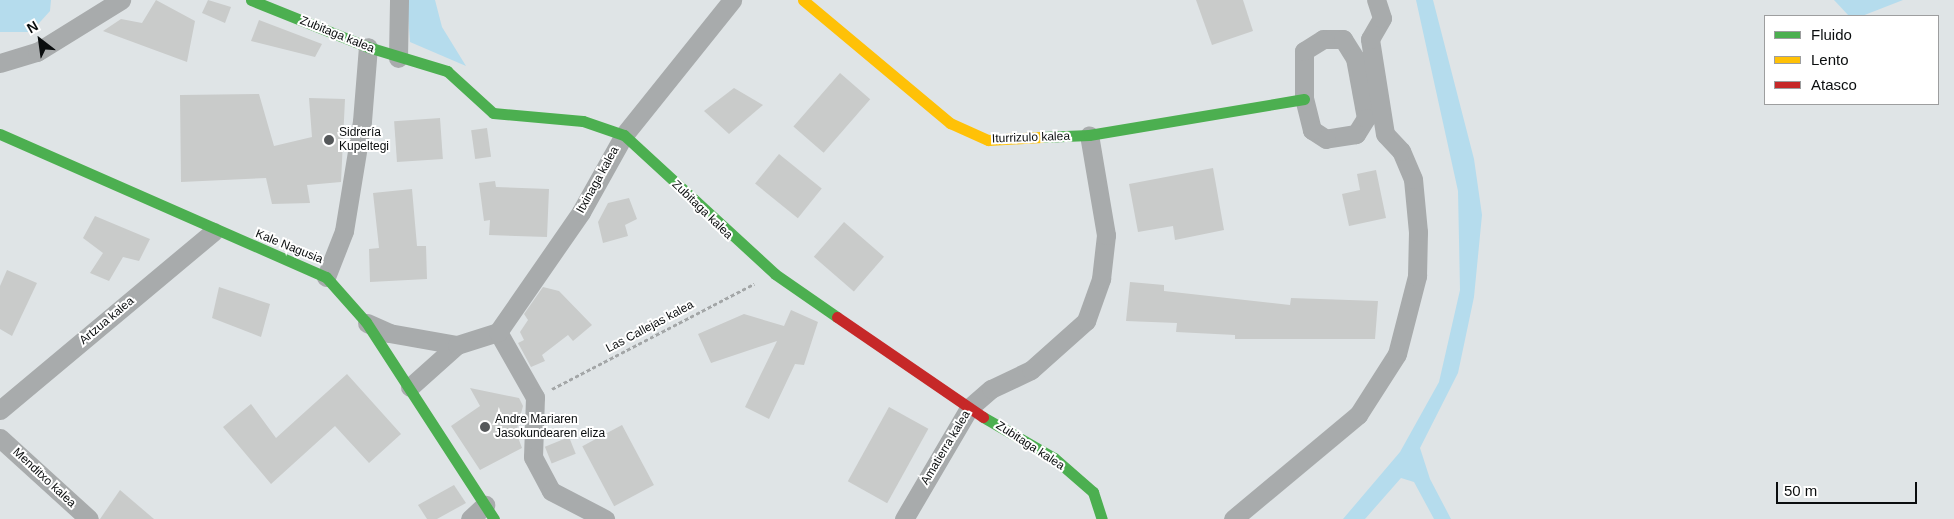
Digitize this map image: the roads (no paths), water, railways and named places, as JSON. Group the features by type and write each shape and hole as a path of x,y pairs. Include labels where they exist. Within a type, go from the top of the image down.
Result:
{"street":[{"path":"0,63 37,52 121,0"},
{"name":"Zubitaga kalea","path":"251,0 398,58 447,71 493,113 583,121 624,135 775,274 969,408 1054,458 1093,492 1102,519"},
{"path":"398,58 400,0"},
{"name":"Itxinaga kalea","path":"498,332 582,212 624,135 732,0"},
{"name":"Iturrizulo kalea","path":"804,0 950,123 988,140 1089,136 1304,99"},
{"path":"1233,519 1358,416 1397,354 1417,276 1418,232 1413,179 1401,151 1385,134 1370,39 1382,18 1376,0"},
{"path":"1323,39 1343,39 1355,58 1366,118 1356,134 1326,139 1312,130 1304,99 1304,51 1323,39"},
{"path":"326,277 344,231 362,120 368,47"},
{"name":"Kale Nagusia","path":"0,134 214,232 326,277 366,322 410,387 489,512"},
{"name":"Amatierra kalea","path":"904,519 969,408 991,389 1031,370 1086,321 1101,279 1106,235 1089,136"},
{"name":"Artzua kalea","path":"0,410 214,232"},
{"path":"366,322 389,333 457,345"},
{"path":"410,387 457,345 498,332 535,397 533,457 551,491 605,519"},
{"name":"Menditxo kalea","path":"0,438 88,519"},
{"path":"470,519 489,512"}],"place":[{"name":"Sidrería Kupeltegi","path":"329,140"},
{"name":"Andre Mariaren Jasokundearen eliza","path":"485,427"}]}
